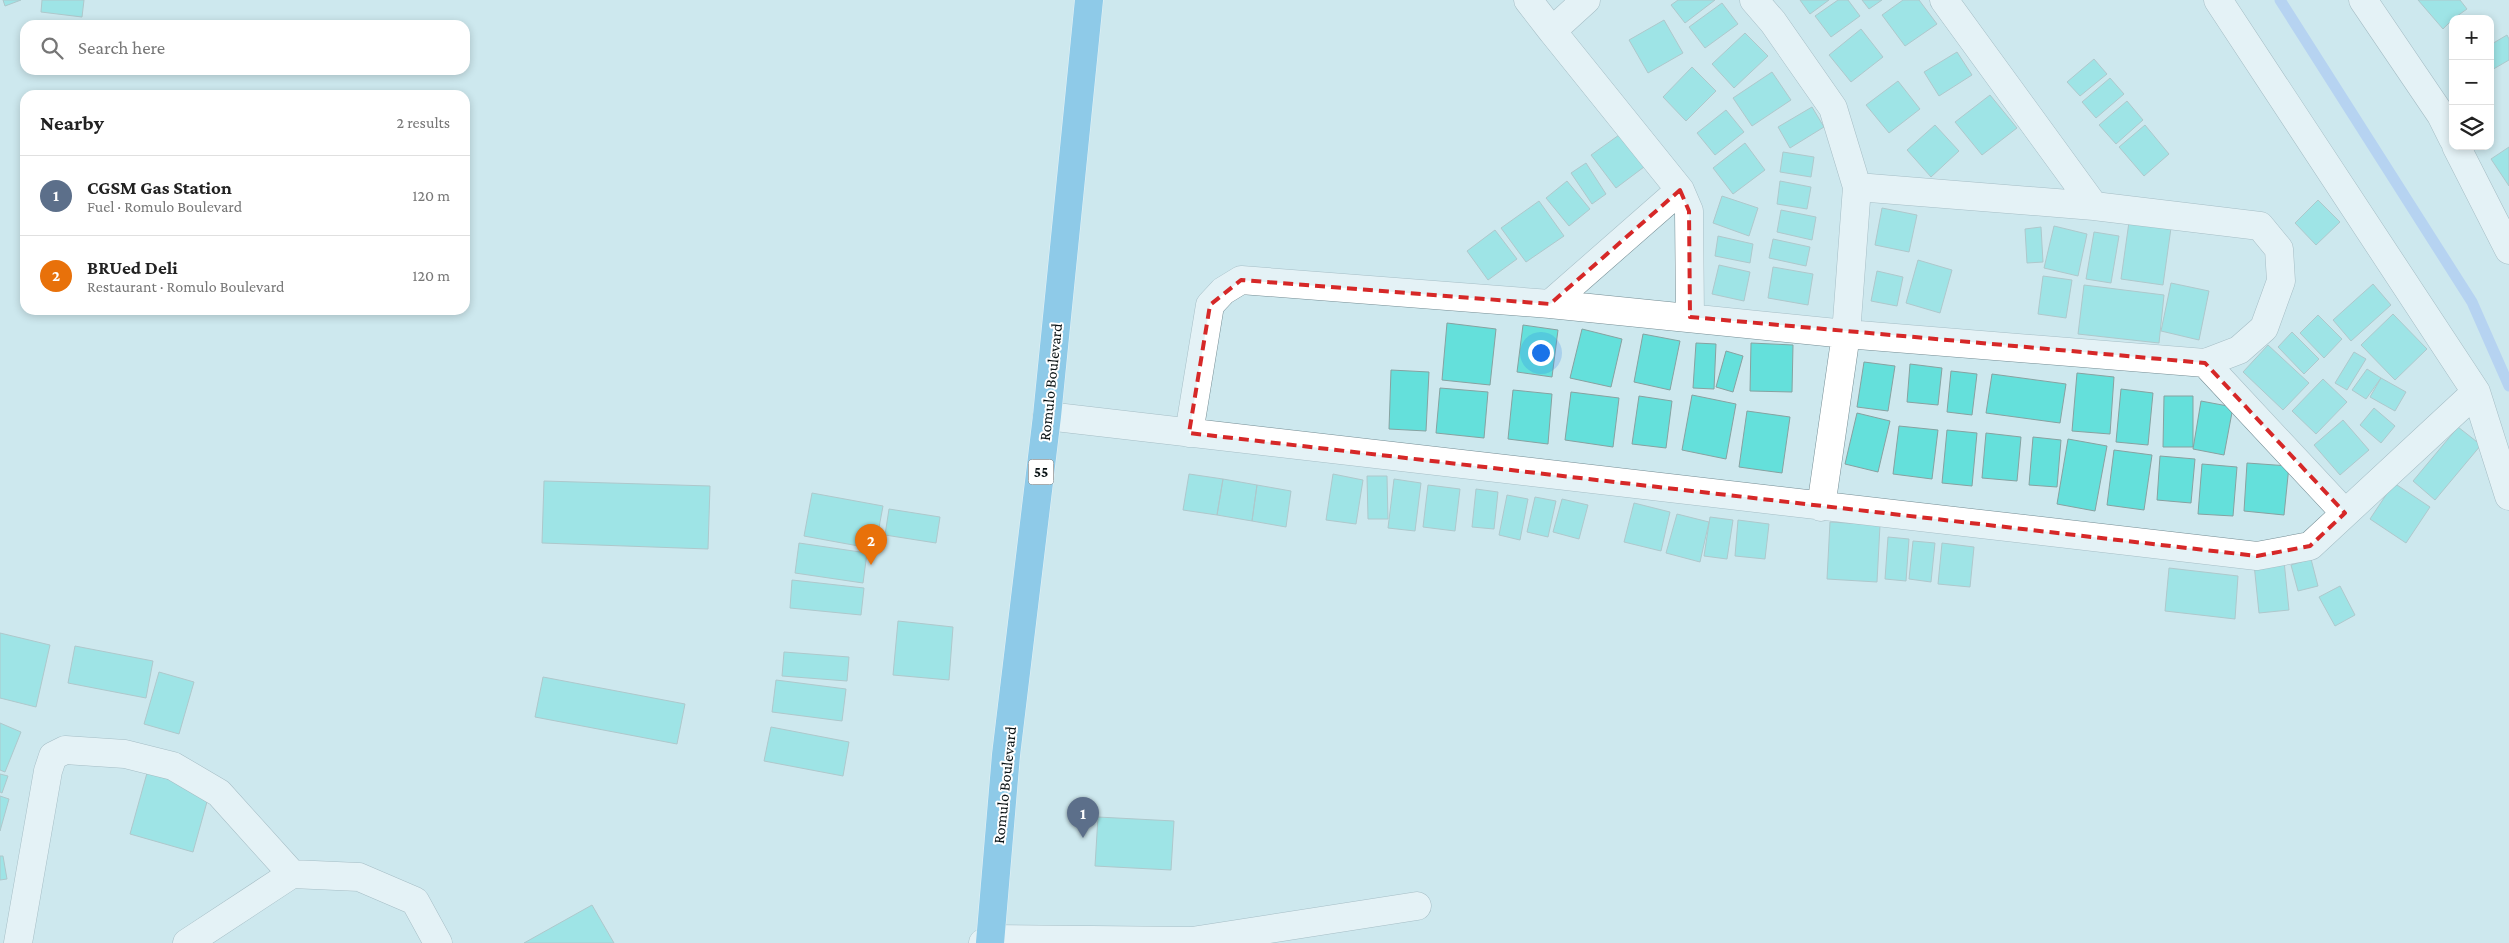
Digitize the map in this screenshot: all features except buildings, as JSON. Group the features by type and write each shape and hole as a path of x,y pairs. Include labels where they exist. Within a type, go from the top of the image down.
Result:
{"highway":[{"name":"Romulo Boulevard","path":"987,942 1006,755 1047,416 1089,0"}],"street":[{"path":"1528,0 1680,190 1689,211 1690,317"},
{"path":"1552,30 1586,0"},
{"path":"1754,0 1773,22 1833,108 1857,187 1846,334 1821,507"},
{"path":"1944,0 2094,206"},
{"path":"2218,0 2476,392 2509,496"},
{"path":"2363,0 2441,115 2449,131"},
{"path":"2458,150 2509,250"},
{"path":"1189,433 1210,305 1223,291 1241,280 1550,304 1846,334 2205,363 2239,350 2264,328 2281,281 2279,249 2260,226 2094,206 1857,187"},
{"path":"1550,304 1680,190"},
{"path":"2205,363 2345,513"},
{"path":"1047,416 2257,556 2310,546 2476,392"},
{"path":"18,943 48,771 53,756 65,750 125,754 173,766 219,793 292,874"},
{"path":"187,943 292,874 359,878 415,901 438,943"},
{"path":"987,942 1192,941 1417,906"}],"highlighted area":[{"path":"1680,190 1689,211 1690,317 2205,363 2345,513 2310,546 2257,556 1189,433 1210,305 1241,280 1550,304"}],"waterway":[{"path":"2280,0 2472,302 2509,386"}],"place":[{"name":"BRUed Deli","path":"871,565"},
{"name":"CGSM Gas Station","path":"1083,838"}]}
